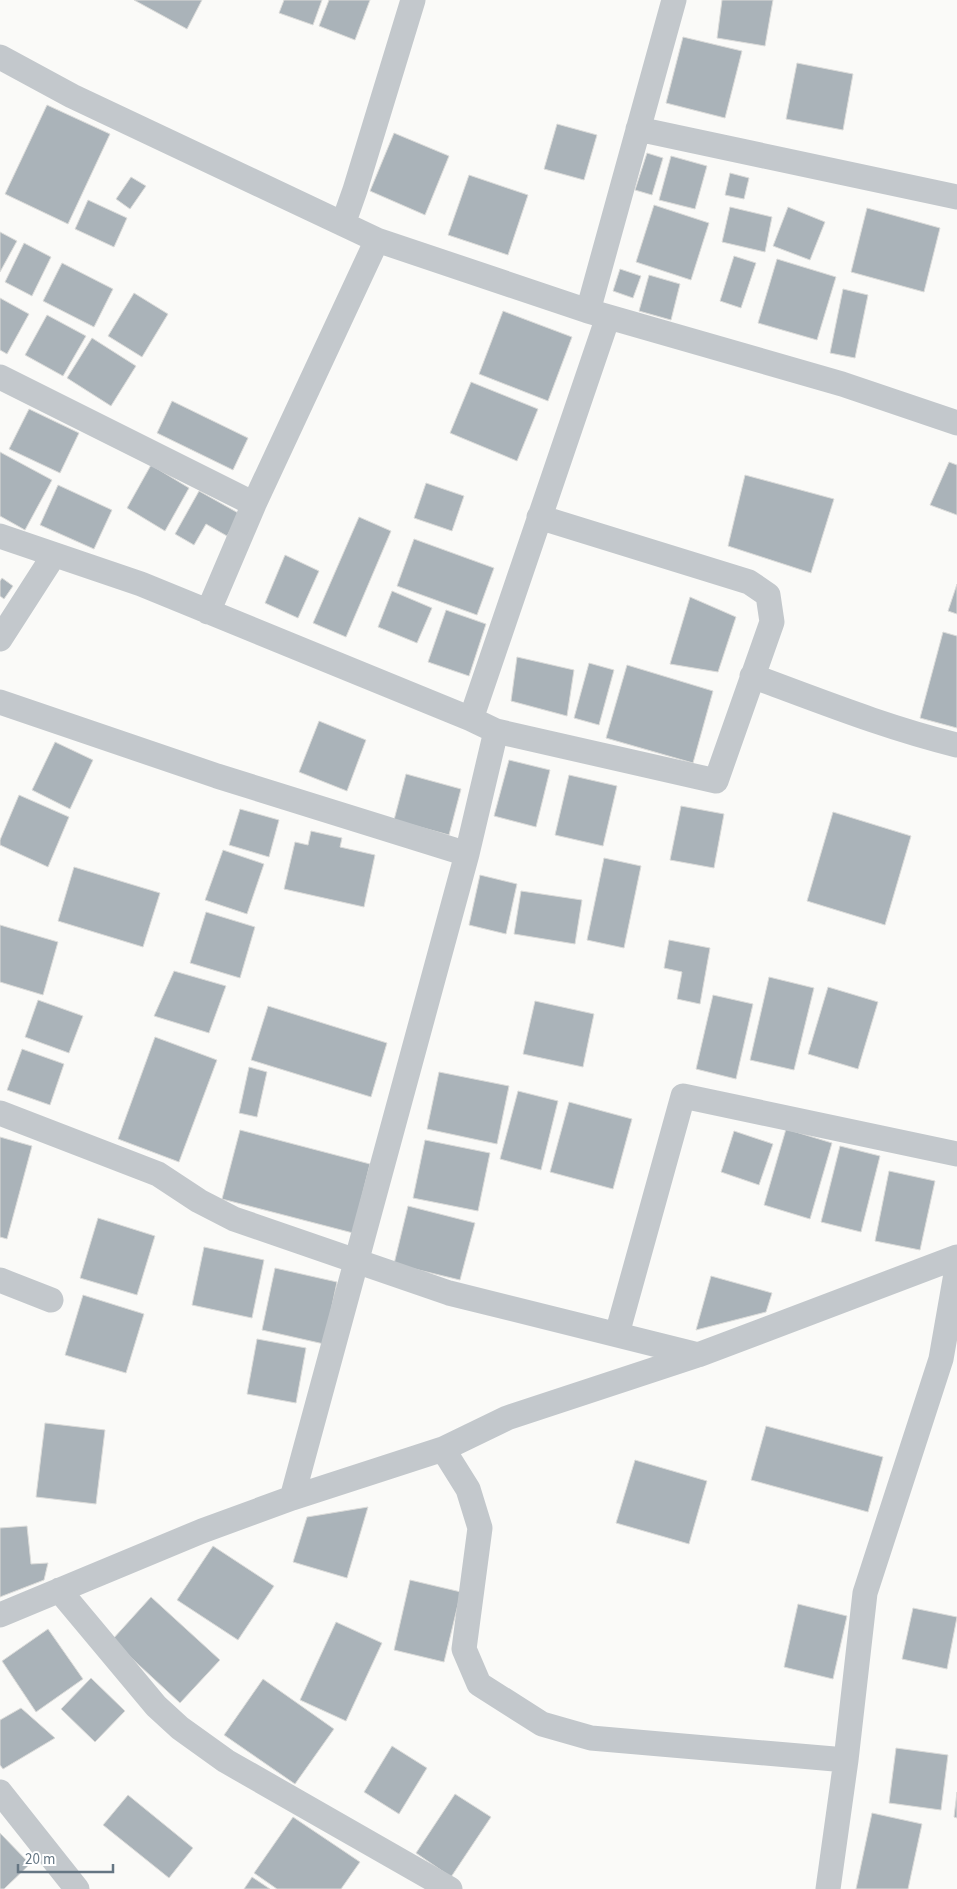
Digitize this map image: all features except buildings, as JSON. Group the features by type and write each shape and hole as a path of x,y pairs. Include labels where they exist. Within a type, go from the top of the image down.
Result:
{"street":[{"path":"343,224 413,0"},
{"path":"471,719 540,517 598,314 638,129 674,0"},
{"path":"0,56 72,96 377,240 598,314 842,384 957,423"},
{"path":"638,129 957,197"},
{"path":"208,612 254,504 377,240"},
{"path":"0,377 254,504"},
{"path":"0,536 141,584 471,719 496,732 716,781 772,622 768,595 749,582 540,517"},
{"path":"0,639 54,555"},
{"path":"752,676 925,737 957,744"},
{"path":"0,702 217,776 467,854"},
{"path":"292,1498 467,854 496,732"},
{"path":"617,1334 683,1096 957,1154"},
{"path":"0,1113 158,1174 199,1201 234,1219 450,1293 698,1355"},
{"path":"0,1615 202,1531 292,1498 443,1449 507,1418 698,1355 957,1257"},
{"path":"828,1889 846,1760 865,1593 949,1361 957,1268"},
{"path":"0,1280 51,1300"},
{"path":"443,1449 468,1489 480,1528 464,1649 479,1684 542,1724 591,1738 846,1760"},
{"path":"59,1590 156,1706 180,1728 226,1761 450,1889"},
{"path":"0,1792 76,1889"}]}
